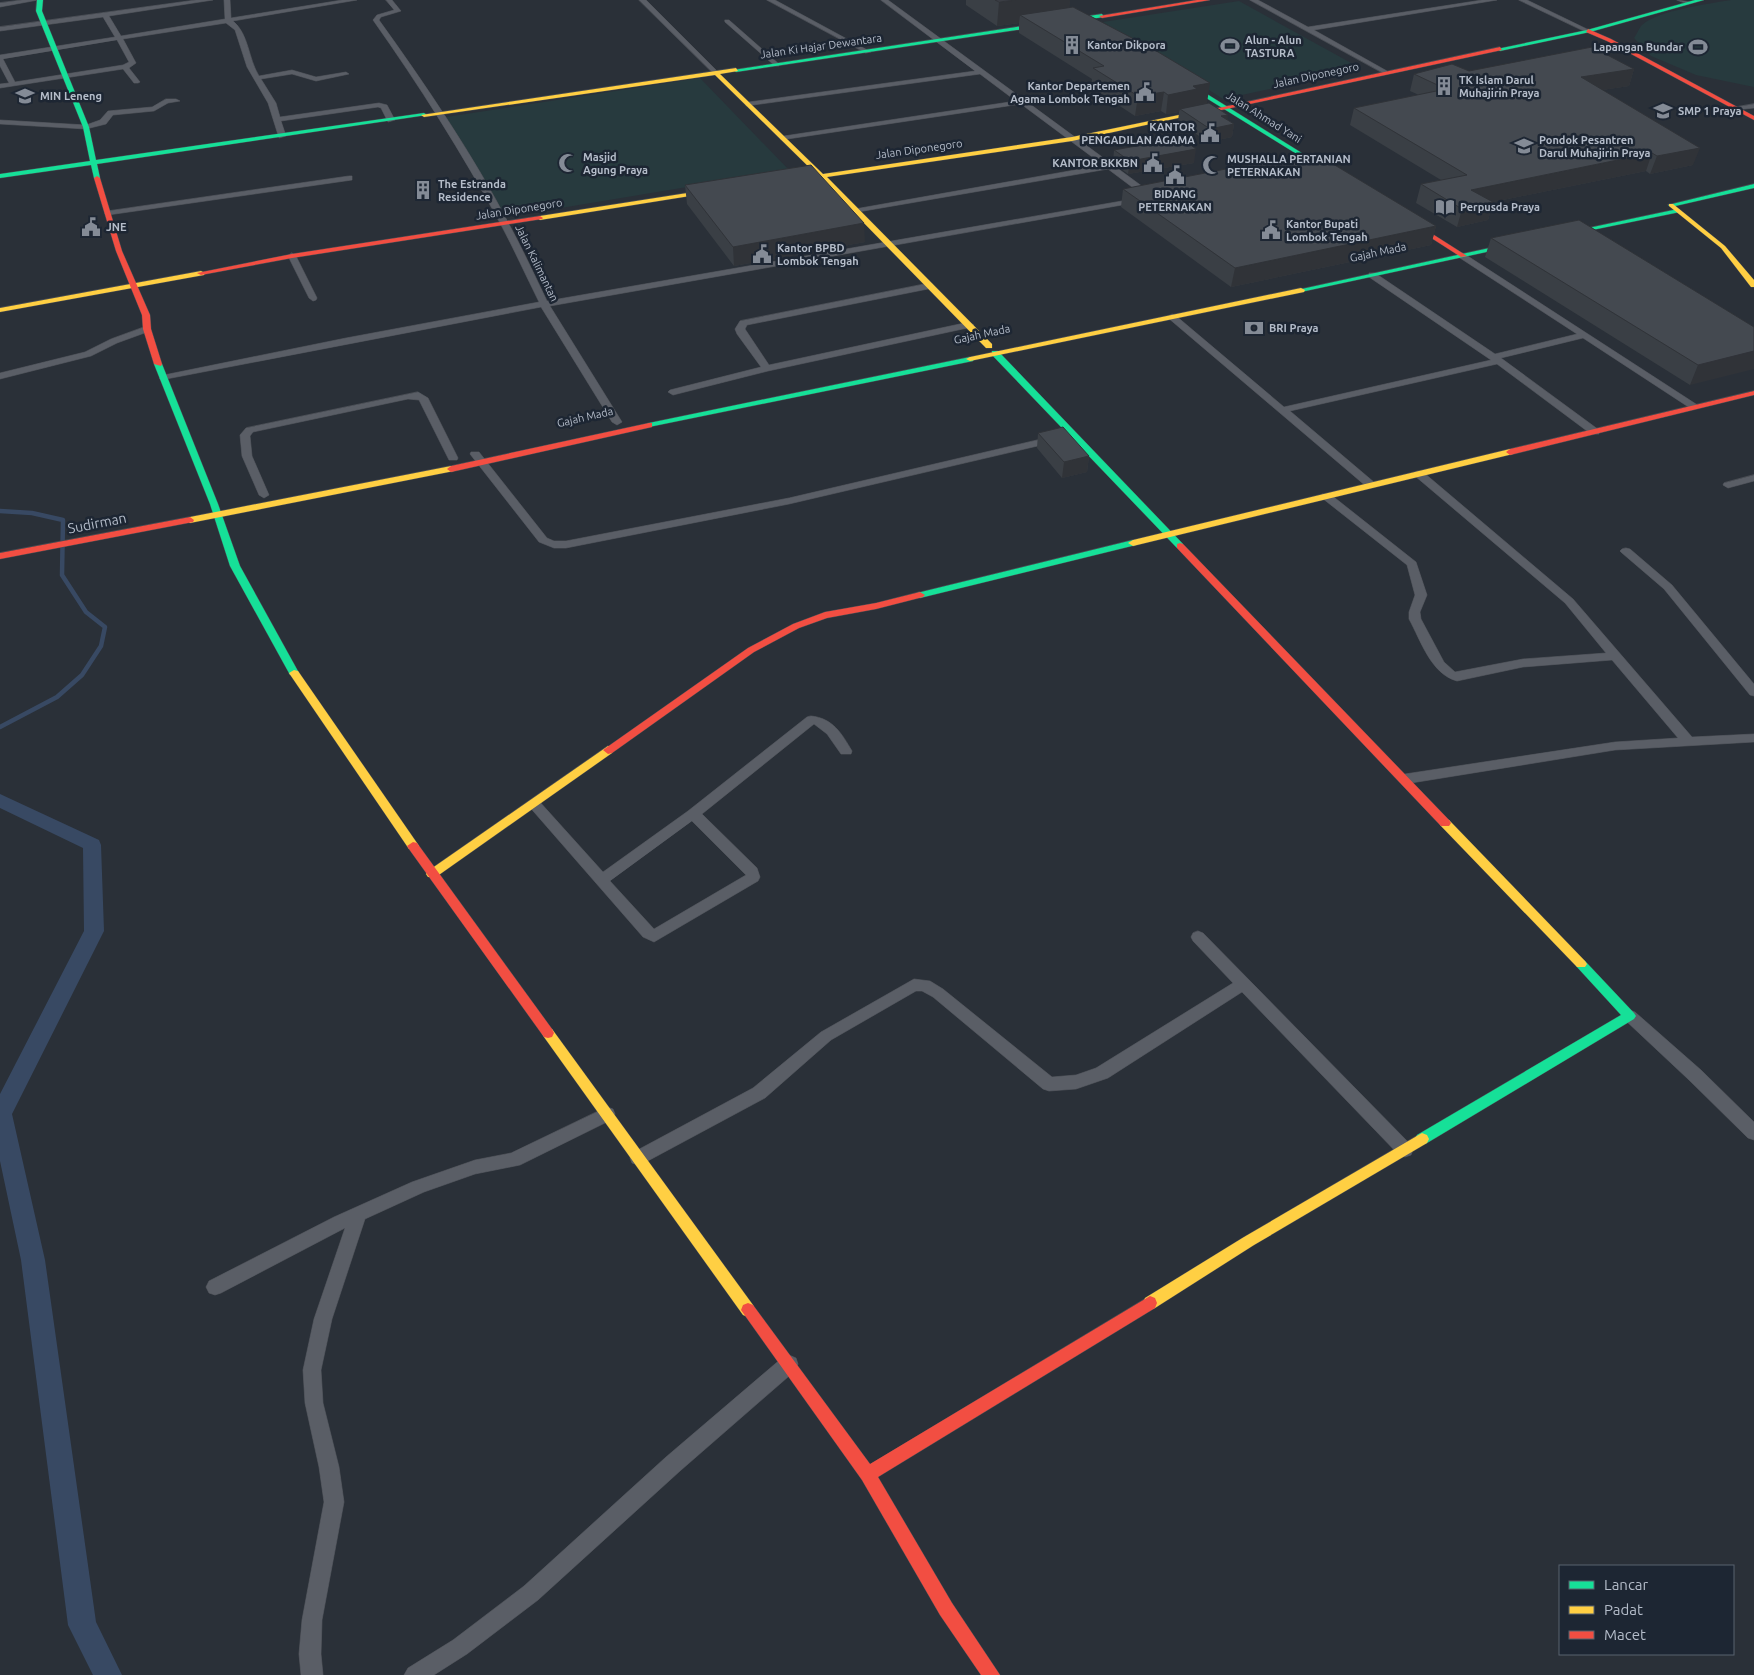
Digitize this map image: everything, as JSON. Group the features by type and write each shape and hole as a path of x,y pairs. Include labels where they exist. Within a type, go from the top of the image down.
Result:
{"main road":[{"path":"40,0 39,11 86,127 100,193 108,213 118,251 146,315 147,329 164,378 216,509 235,566 287,662 432,874 868,1474 915,1558 986,1673"},
{"name":"Jalan Ki Hajar Dewantara","path":"0,176 868,52 1207,0"},
{"name":"Jalan Diponegoro","path":"786,181 1072,139 1588,31 1684,1 1701,0"},
{"path":"1069,10 1101,30"},
{"path":"1588,31 1609,40 1754,118"},
{"path":"717,74 784,138 969,325 1630,1016 1249,1241 1091,1340 868,1474"},
{"name":"Jalan Ahmad Yani","path":"1176,77 1313,166 1333,175"},
{"path":"1695,207 1754,186"},
{"name":"Jalan Diponegoro","path":"0,310 292,256 720,190"},
{"path":"1555,232 1675,208 1695,207 1754,195"},
{"path":"1675,208 1723,247 1754,285"},
{"path":"1396,214 1458,253"},
{"path":"1714,225 1754,268"},
{"name":"Gajah Mada","path":"216,509 330,491 548,446 767,396 1527,238"},
{"name":"Gajah Mada","path":"992,349 1172,317 1272,291 1372,275 1458,253"},
{"path":"432,874 752,650 796,626 825,616 904,599 1754,393"},
{"name":"Gajah Mada","path":"216,509 264,495 453,458 478,459 617,422 767,396"},
{"path":"0,546 36,539 78,537 216,509"},
{"name":"Sudirman","path":"0,556 44,549 78,537 156,526 216,509"}],"street":[{"path":"0,5 35,0"},
{"path":"148,8 150,0"},
{"path":"0,29 210,0"},
{"path":"227,0 228,21 238,29 250,67 269,96 282,136"},
{"path":"13,84 0,58 354,0"},
{"name":"Jalan Kalimantan","path":"389,0 398,12 379,16 376,20 414,73 505,224 544,304 617,422"},
{"path":"642,0 717,74"},
{"path":"770,0 868,52"},
{"path":"884,0 1152,198"},
{"path":"1253,0 1310,29 1385,72"},
{"path":"1310,29 1494,0"},
{"path":"1522,0 1588,31"},
{"path":"0,86 125,66 133,63 105,14"},
{"path":"727,21 777,65"},
{"path":"125,66 136,82"},
{"path":"257,78 291,72 316,78 346,74"},
{"path":"749,104 981,72"},
{"path":"0,122 86,127 103,122 111,113 154,109 166,101 176,101"},
{"path":"784,138 1021,102"},
{"path":"278,119 380,105 385,109 391,120"},
{"path":"1736,108 1754,106"},
{"path":"855,211 1110,166"},
{"path":"108,213 349,178"},
{"path":"164,378 346,341 544,304 1162,196"},
{"path":"1458,253 1694,406"},
{"path":"292,256 313,298"},
{"path":"1372,275 1496,359 1595,432"},
{"path":"767,368 742,334 740,329 743,323 930,286"},
{"path":"1172,317 1371,485"},
{"path":"674,392 767,368 969,325"},
{"path":"0,376 88,354 114,341 147,329"},
{"path":"1282,410 1496,359 1584,335"},
{"path":"264,495 247,456 245,435 248,432 408,396 420,396 423,398 453,458"},
{"path":"478,459 542,540 550,544 561,545 789,501 1073,435"},
{"path":"1419,474 1568,601 1688,740"},
{"path":"1728,485 1754,478"},
{"path":"1326,496 1413,566 1421,596 1414,611 1415,619 1440,664 1451,675 1463,677 1523,663 1614,656"},
{"path":"1626,551 1668,587 1754,692"},
{"path":"602,880 692,814 811,720 821,722 828,727 846,751"},
{"path":"1405,779 1615,746 1688,740 1754,738"},
{"path":"534,804 648,932 654,936 753,879 752,872 692,814"},
{"path":"1198,937 1405,1150"},
{"path":"638,1158 754,1096 826,1036 914,985 925,985 938,993 1018,1057 1048,1084 1057,1085 1076,1082 1102,1073 1243,984"},
{"path":"1630,1016 1754,1133"},
{"path":"216,1288 358,1214 418,1187 468,1169 514,1160 607,1114"},
{"path":"312,1675 310,1654 312,1620 334,1502 314,1403 312,1370 323,1319 358,1214"},
{"path":"415,1675 460,1647 530,1593 789,1364"}],"green space":[{"name":"Lapangan Bundar","path":"1731,0 1754,0 1754,87 1696,75 1651,56 1634,38 1642,25 1660,15 1684,8"},
{"name":"Alun - Alun TASTURA","path":"1239,1 1362,69 1223,99 1103,22"},
{"path":"700,78 789,170 506,217 446,117"}],"building":[{"path":"995,0 1016,0 999,2"},
{"path":"1073,7 1153,49 1210,83 1193,86 1197,89 1168,95 1164,92 1138,96 1093,68 1104,66 1020,15"},
{"name":"Pondok Pesantren Darul Muhajirin Praya","path":"1592,47 1634,69 1581,77 1700,148 1657,156 1652,153 1471,190 1493,202 1462,209 1421,184 1467,175 1354,108 1446,89 1414,74 1452,64 1469,71"},
{"path":"1209,103 1228,115 1221,116 1234,124 1210,129 1180,109"},
{"path":"1181,138 1196,149 1130,161 1114,150"},
{"name":"Kantor Bupati Lombok Tengah","path":"1313,152 1436,226 1235,268 1123,189"},
{"path":"811,165 864,223 733,247 685,185"},
{"path":"1579,220 1754,327 1754,351 1698,365 1491,238"},
{"path":"1063,427 1089,456 1064,462 1038,433"}],"waterway":[{"path":"0,511 32,513 63,520 62,575 86,612 105,627 101,646 82,675 57,697 0,727"},
{"path":"0,800 92,845 94,931 1,1114 33,1260 82,1625 108,1675"}],"traffic: fast":[{"path":"40,0 39,11 86,127 97,178"},
{"path":"1500,49 1588,31 1701,0"},
{"path":"736,70 1102,16"},
{"path":"1184,82 1323,168"},
{"path":"0,176 424,115"},
{"path":"1671,205 1754,186"},
{"path":"1563,234 1678,211"},
{"path":"1301,290 1517,244"},
{"path":"995,353 1180,546"},
{"path":"649,425 970,359"},
{"path":"158,364 214,504 235,566 294,673"},
{"path":"920,595 1133,543"},
{"path":"1422,1139 1630,1016 1581,964"}],"traffic: slow":[{"path":"424,115 736,70"},
{"path":"717,74 822,176 989,346"},
{"path":"794,180 1072,139 1203,112"},
{"path":"540,218 713,191"},
{"path":"1671,205 1723,247 1754,285"},
{"path":"0,310 201,273"},
{"path":"970,359 1301,290"},
{"path":"1133,543 1510,452"},
{"path":"190,520 451,469"},
{"path":"294,673 413,846"},
{"path":"432,874 608,750"},
{"path":"1445,823 1581,964"},
{"path":"548,1033 748,1310"},
{"path":"1150,1303 1249,1241 1422,1139"}],"traffic: jam":[{"path":"1102,16 1207,0"},
{"path":"1588,31 1609,40 1754,118"},
{"path":"1203,112 1500,49"},
{"path":"97,178 119,251 146,315 147,329 158,364"},
{"path":"201,273 292,256 540,218"},
{"path":"1410,222 1463,256"},
{"path":"1510,452 1754,393"},
{"path":"451,469 649,425"},
{"path":"0,556 190,520"},
{"path":"1180,546 1445,823"},
{"path":"608,750 751,650 796,626 825,615 876,606 920,595"},
{"path":"413,846 548,1033"},
{"path":"868,1474 1150,1303"},
{"path":"748,1310 868,1474 946,1609 991,1675"}],"place":[{"name":"Kantor Dikpora","path":"1072,45"},
{"name":"Alun - Alun TASTURA","path":"1230,46"},
{"name":"Lapangan Bundar","path":"1698,47"},
{"name":"TK Islam Darul Muhajirin Praya","path":"1444,86"},
{"name":"Kantor Departemen Agama Lombok Tengah","path":"1145,92"},
{"name":"MIN Leneng","path":"25,96"},
{"name":"SMP 1 Praya","path":"1663,111"},
{"name":"KANTOR PENGADILAN AGAMA","path":"1210,133"},
{"name":"Pondok Pesantren Darul Muhajirin Praya","path":"1524,146"},
{"name":"Masjid Agung Praya","path":"568,163"},
{"name":"KANTOR BKKBN","path":"1153,163"},
{"name":"MUSHALLA PERTANIAN PETERNAKAN","path":"1212,165"},
{"name":"BIDANG PETERNAKAN","path":"1175,175"},
{"name":"The Estranda Residence","path":"423,190"},
{"name":"Perpusda Praya","path":"1445,207"},
{"name":"JNE","path":"91,227"},
{"name":"Kantor Bupati Lombok Tengah","path":"1271,230"},
{"name":"Kantor BPBD Lombok Tengah","path":"762,254"},
{"name":"BRI Praya","path":"1254,328"}]}
